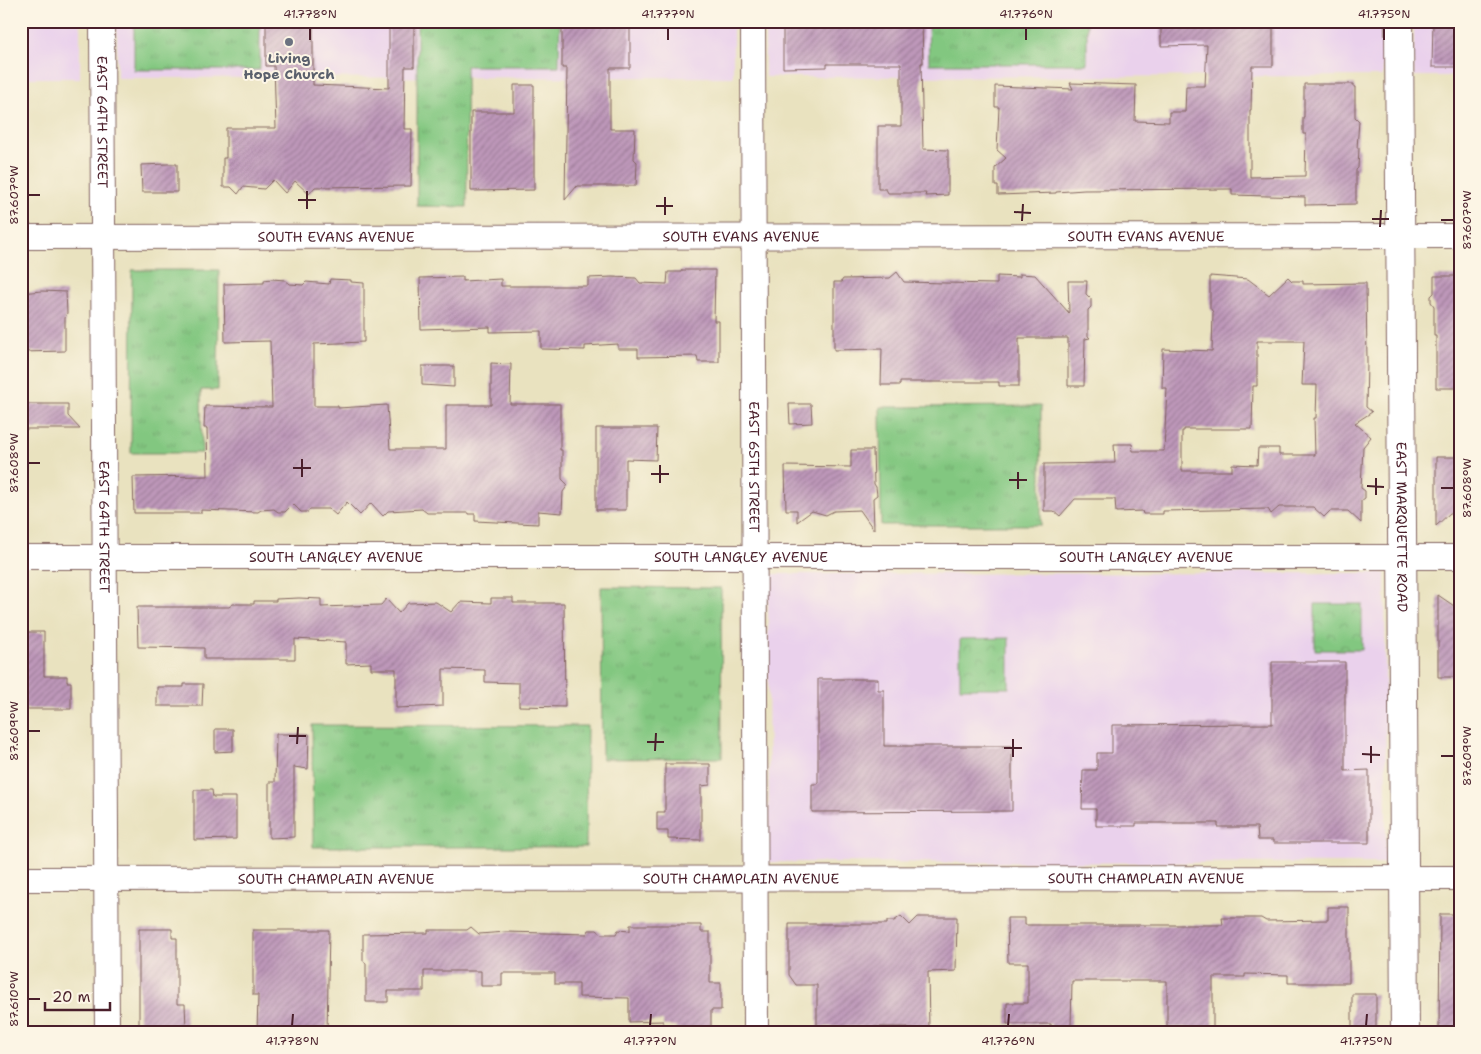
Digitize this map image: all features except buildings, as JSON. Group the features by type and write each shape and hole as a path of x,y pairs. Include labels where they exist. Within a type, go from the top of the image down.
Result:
{"street":[{"name":"EAST 64TH STREET","path":"102,21 107,1033"},
{"name":"EAST 65TH STREET","path":"753,21 756,1033"},
{"name":"EAST MARQUETTE ROAD","path":"1400,21 1405,1033"},
{"name":"SOUTH EVANS AVENUE","path":"21,237 1460,236"},
{"name":"SOUTH LANGLEY AVENUE","path":"21,556 1460,557"},
{"name":"SOUTH CHAMPLAIN AVENUE","path":"21,879 1460,878"}],"shaded area":[{"path":"21,21 80,21 80,78 21,78"},
{"path":"117,21 733,21 733,77 117,78"},
{"path":"765,21 1382,21 1383,76 765,77"},
{"path":"1414,21 1460,21 1460,76 1414,76"},
{"path":"1385,573 1386,863 769,862 768,574"}],"green space":[{"path":"134,21 260,21 260,70 134,70"},
{"path":"417,21 560,21 559,66 466,66 467,207 417,206"},
{"path":"928,21 1087,21 1087,64 929,64"},
{"path":"132,270 219,270 218,390 201,390 202,453 131,453"},
{"path":"1041,406 1041,525 881,525 880,407"},
{"path":"601,587 721,588 722,758 602,759"},
{"path":"1315,604 1362,604 1362,650 1315,650"},
{"path":"1009,638 1009,688 960,688 960,639"},
{"path":"312,725 587,726 586,847 313,847"}],"place":[{"name":"Living Hope Church","path":"289,42"}]}
